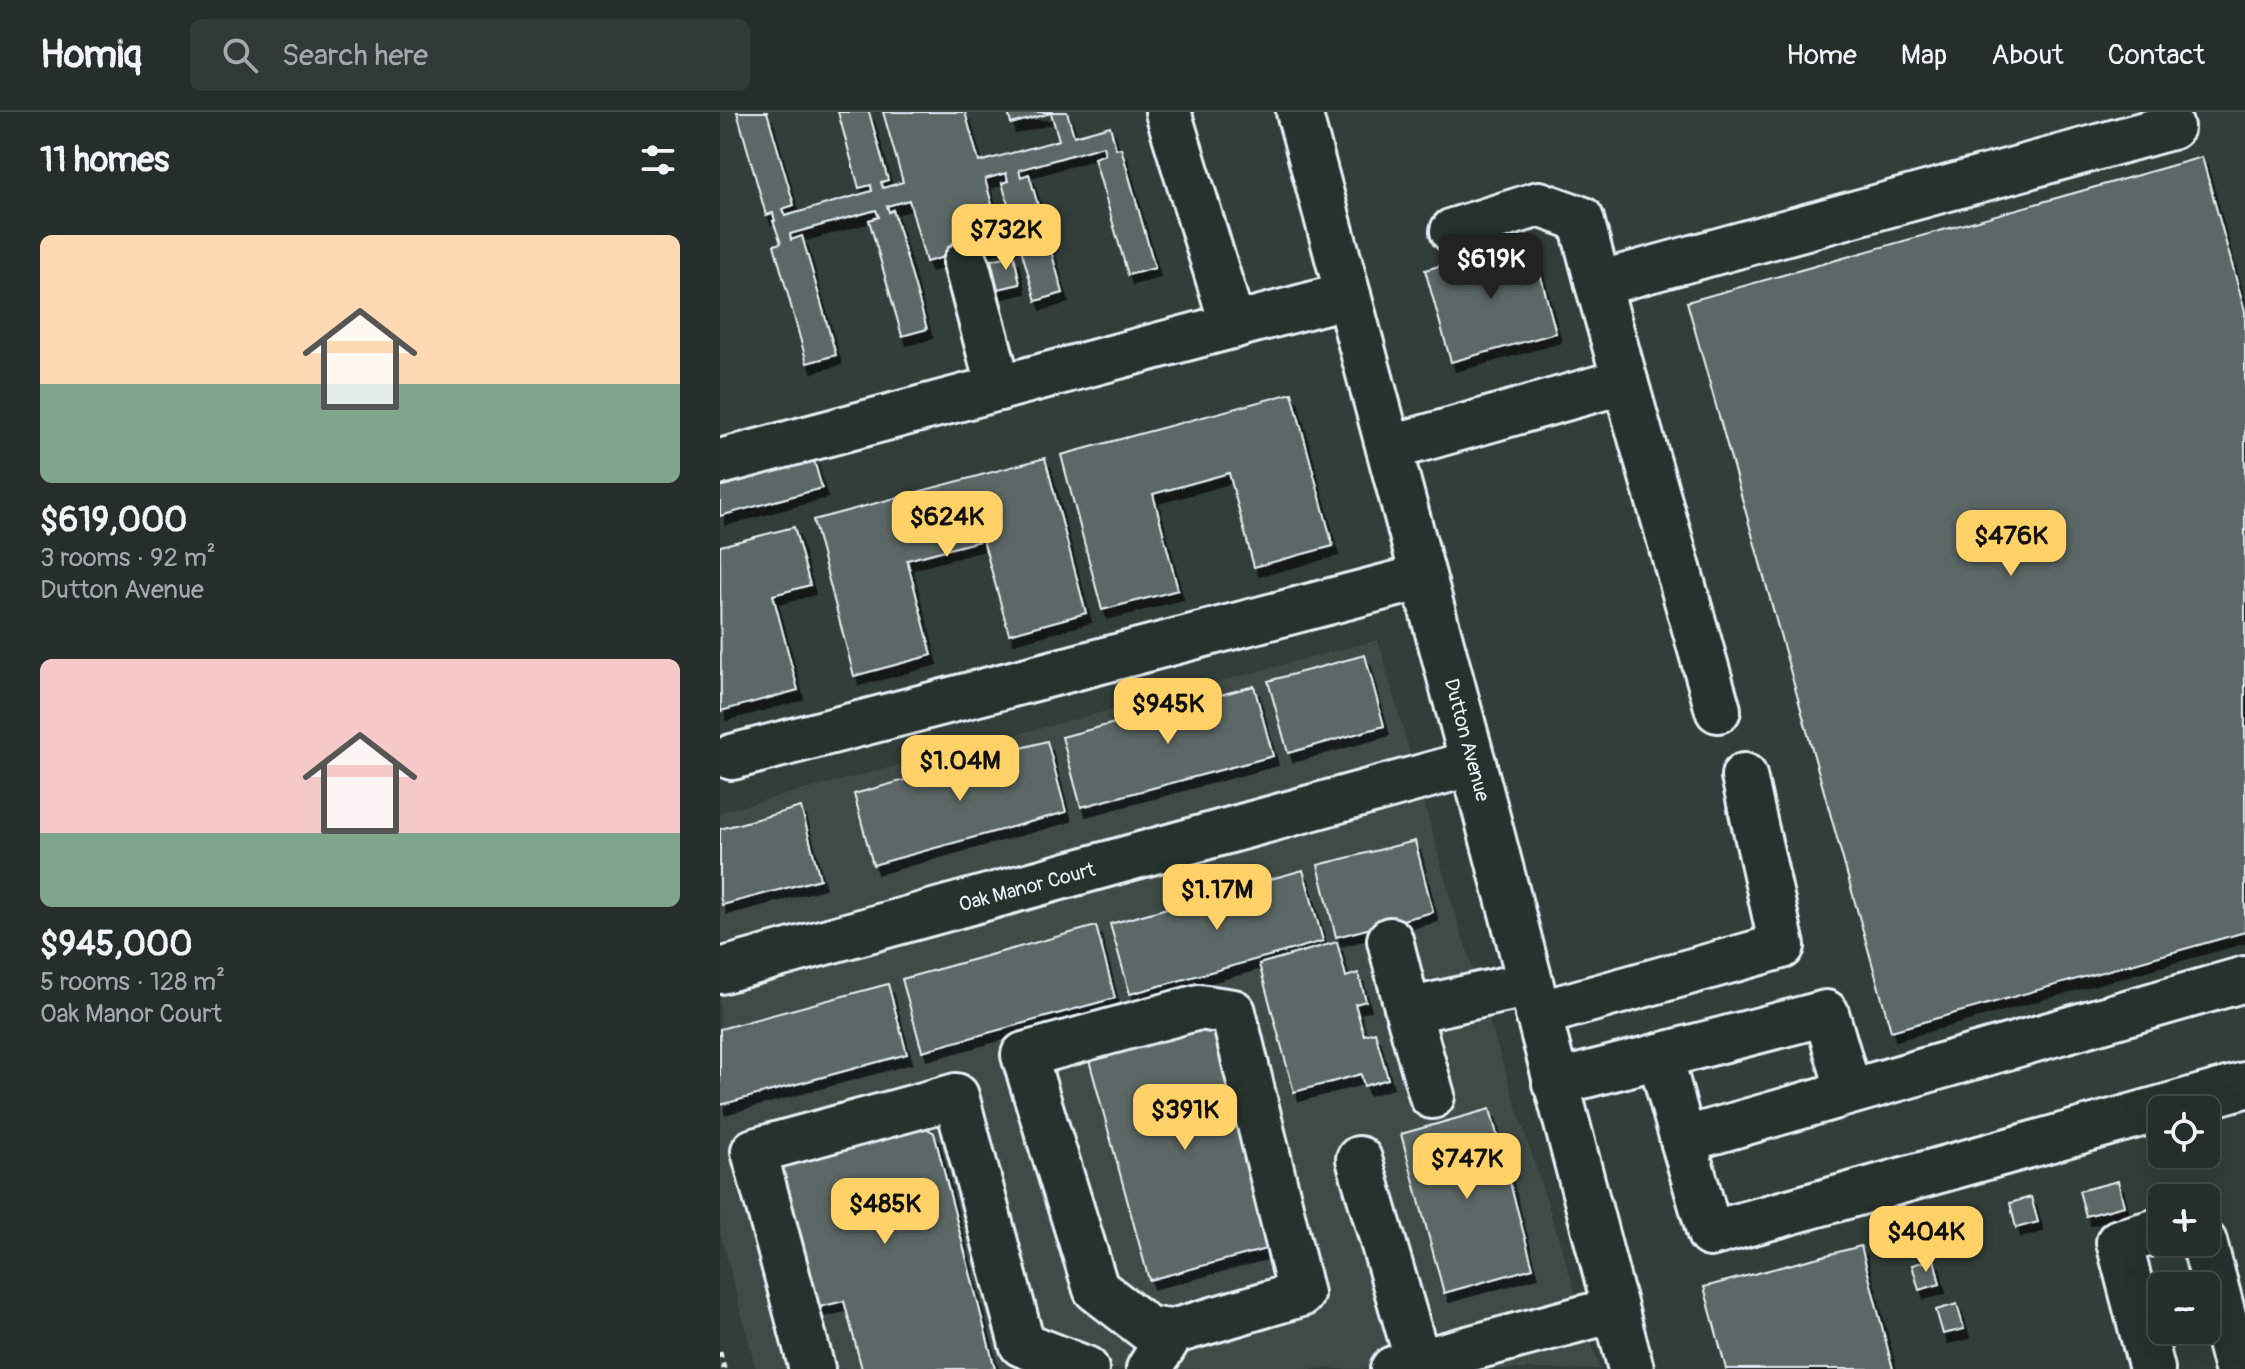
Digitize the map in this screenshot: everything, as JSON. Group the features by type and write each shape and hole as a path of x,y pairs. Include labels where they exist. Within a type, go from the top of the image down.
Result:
{"street":[{"path":"1168,112 1233,326"},
{"name":"Dutton Avenue","path":"1299,112 1631,1369"},
{"path":"1598,284 2171,127"},
{"path":"1453,231 1539,204 1581,219 1718,710"},
{"path":"966,263 999,388"},
{"path":"720,462 1348,295"},
{"path":"1389,448 1625,381"},
{"path":"732,757 1423,577"},
{"name":"Oak Manor Court","path":"720,971 1473,763"},
{"path":"1408,1011 1534,999 1782,946 1744,776"},
{"path":"1390,940 1432,1096"},
{"path":"1683,1140 2245,979"},
{"path":"1149,1369 1172,1332 1301,1294 1233,1012 1199,1007 1024,1055 1096,1289 1148,1329 1172,1332"},
{"path":"1555,1083 1826,1013 1849,1092"},
{"path":"1660,1056 1710,1234 2245,1085"},
{"path":"812,1369 754,1151 956,1096 1022,1344 1086,1369"},
{"path":"1359,1159 1406,1366 1614,1310"},
{"path":"2148,1234 2119,1242 2152,1369"},
{"path":"2208,1256 2237,1369"}],"path":[{"path":"720,1352 724,1369"}],"shaded area":[{"path":"1378,640 1454,910 1600,1369 756,1369 720,1231 720,812"}],"building":[{"path":"737,112 767,112 794,205 782,209 785,216 872,191 871,185 859,188 838,112 869,112 888,180 881,182 883,188 903,182 883,112 965,112 979,162 1059,140 1051,113 1011,124 1008,112 1067,112 1074,136 1110,126 1116,149 1121,148 1155,268 1128,275 1094,158 1105,154 1103,146 1019,170 1021,177 1029,174 1063,293 1036,301 1002,183 1008,181 1006,173 985,179 1002,241 926,262 909,200 887,206 889,212 893,210 927,329 902,336 869,220 879,217 876,210 790,234 791,240 802,236 836,355 807,363 774,245 781,243 773,213 766,215"},
{"path":"2202,157 2245,311 2245,932 1891,1031 1687,302"},
{"path":"1531,240 1556,333 1451,362 1425,270"},
{"path":"1014,255 1020,284 998,289 991,260"},
{"path":"1292,393 1333,546 1254,567 1229,473 1153,494 1178,590 1102,610 1061,455"},
{"path":"813,457 822,488 720,516 720,482"},
{"path":"1045,458 1086,613 1009,634 983,540 907,560 932,655 854,676 813,520"},
{"path":"794,527 810,585 773,595 798,690 721,711 720,546"},
{"path":"1365,655 1384,726 1288,753 1268,681"},
{"path":"1254,686 1273,756 1081,807 1062,737"},
{"path":"1047,741 1066,812 873,865 854,794"},
{"path":"801,807 820,879 722,905 720,829"},
{"path":"1415,841 1433,912 1336,937 1318,865"},
{"path":"1303,870 1323,941 1130,994 1110,924"},
{"path":"1096,926 1115,998 922,1051 902,979"},
{"path":"1337,942 1346,977 1358,973 1366,1001 1355,1004 1364,1035 1375,1032 1388,1079 1364,1086 1361,1074 1294,1092 1259,964"},
{"path":"888,984 907,1054 720,1105 720,1029"},
{"path":"1219,1024 1281,1245 1149,1280 1089,1060"},
{"path":"1490,1109 1533,1268 1444,1293 1401,1134"},
{"path":"908,1117 934,1133 995,1369 862,1369 844,1301 811,1309 775,1172 790,1147"},
{"path":"2118,1181 2124,1206 2086,1216 2079,1191"},
{"path":"2031,1197 2038,1222 2016,1228 2010,1203"},
{"path":"1861,1246 1893,1369 1726,1369 1704,1287"},
{"path":"1934,1259 1940,1284 1919,1290 1912,1265"},
{"path":"1957,1304 1964,1329 1943,1334 1936,1310"}]}
